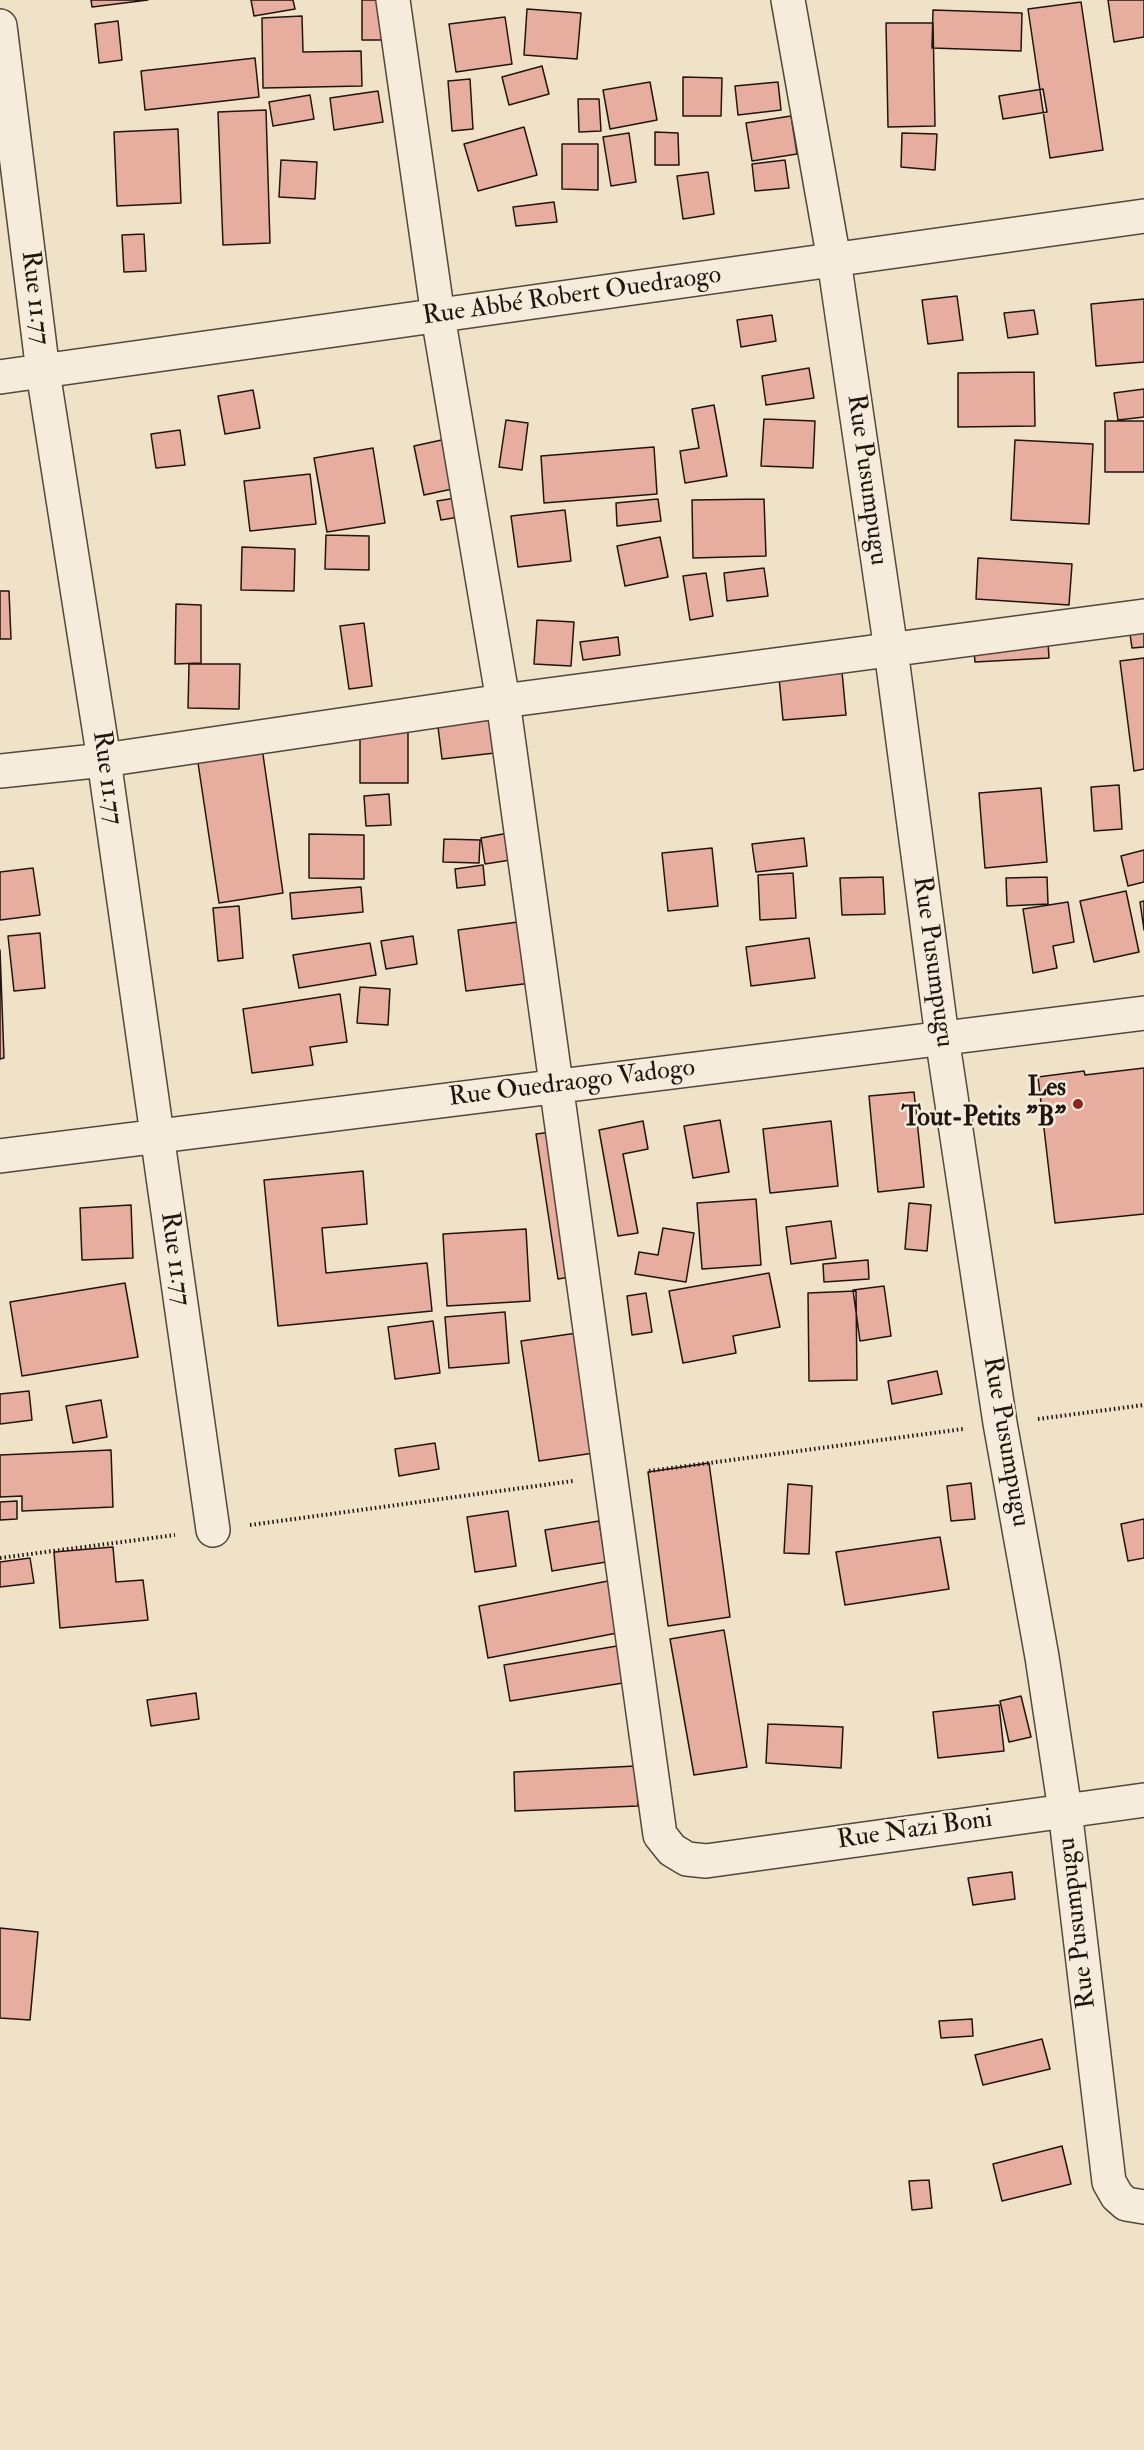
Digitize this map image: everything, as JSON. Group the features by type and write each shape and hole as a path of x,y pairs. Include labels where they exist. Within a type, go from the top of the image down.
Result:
{"street":[{"path":"393,0 438,316 503,701 556,1086"},
{"name":"Rue Pusumpugu","path":"788,0 834,260 891,650 942,1037 1000,1423 1042,1657 1065,1810 1109,2182 1117,2196 1135,2205"},
{"name":"Rue 11.77","path":"0,26 43,372 104,760 213,1530"},
{"name":"Rue Abbé Robert Ouedraogo","path":"0,378 1144,216"},
{"path":"0,771 104,760 503,701 1144,616"},
{"name":"Rue Ouedraogo Vadogo","path":"0,1156 1144,1013"},
{"name":"Rue Nazi Boni","path":"556,1086 660,1835 672,1850 687,1858 706,1860 1144,1800"}],"building":[{"path":"91,0 148,0 92,7"},
{"path":"251,0 293,0 295,9 254,16"},
{"path":"362,0 409,0 392,40 362,40"},
{"path":"1108,0 1144,0 1144,37 1114,42"},
{"path":"1081,2 1103,150 1050,158 1028,9"},
{"path":"527,9 581,13 577,59 524,55"},
{"path":"933,10 1022,13 1021,51 932,48"},
{"path":"302,16 303,52 361,51 362,86 263,88 262,18"},
{"path":"505,17 512,64 456,72 449,24"},
{"path":"118,21 122,60 99,63 95,24"},
{"path":"886,23 933,23 935,126 888,127"},
{"path":"255,58 259,97 145,110 141,71"},
{"path":"542,66 549,94 509,105 502,77"},
{"path":"683,77 722,78 721,116 683,116"},
{"path":"470,79 473,129 452,131 448,81"},
{"path":"650,82 657,120 610,129 603,90"},
{"path":"778,82 781,110 738,115 735,86"},
{"path":"1043,89 1047,112 1003,119 999,96"},
{"path":"378,91 383,122 334,130 330,98"},
{"path":"310,95 314,119 273,126 269,102"},
{"path":"578,99 599,99 601,131 579,132"},
{"path":"266,110 270,243 223,245 218,112"},
{"path":"791,116 797,154 752,161 746,123"},
{"path":"524,127 537,175 478,191 464,144"},
{"path":"178,129 181,203 117,206 114,132"},
{"path":"655,132 678,133 679,165 655,165"},
{"path":"629,133 636,182 611,186 603,137"},
{"path":"902,133 937,134 935,170 901,167"},
{"path":"562,144 598,144 598,190 562,189"},
{"path":"281,160 317,162 315,199 279,197"},
{"path":"785,160 789,188 755,191 752,164"},
{"path":"708,172 714,214 683,219 677,176"},
{"path":"554,202 557,222 516,226 513,207"},
{"path":"144,234 146,271 124,272 122,235"},
{"path":"957,296 963,340 928,344 922,300"},
{"path":"1144,299 1144,362 1096,366 1091,304"},
{"path":"1034,310 1038,334 1008,338 1004,313"},
{"path":"772,315 776,341 741,347 737,320"},
{"path":"809,368 814,398 766,405 762,376"},
{"path":"1034,372 1035,426 958,427 958,373"},
{"path":"1144,389 1144,417 1118,420 1114,393"},
{"path":"253,390 260,428 225,434 218,396"},
{"path":"714,405 727,476 685,483 680,451 699,448 692,409"},
{"path":"764,419 815,421 813,468 761,466"},
{"path":"506,420 528,423 522,470 499,467"},
{"path":"1105,421 1144,421 1144,472 1105,472"},
{"path":"180,430 185,465 156,468 151,434"},
{"path":"460,436 471,485 424,495 414,446"},
{"path":"1015,440 1093,444 1089,524 1011,520"},
{"path":"654,447 657,494 544,503 541,456"},
{"path":"373,448 385,523 327,532 314,458"},
{"path":"310,474 316,524 250,531 244,481"},
{"path":"474,495 477,514 441,520 437,501"},
{"path":"658,499 661,521 617,526 616,503"},
{"path":"764,499 766,556 693,558 692,500"},
{"path":"565,510 571,561 518,567 511,516"},
{"path":"326,535 369,536 369,570 325,569"},
{"path":"660,537 668,577 625,586 617,546"},
{"path":"242,547 295,549 294,591 241,590"},
{"path":"978,558 1072,564 1069,605 976,599"},
{"path":"764,568 768,596 727,601 724,573"},
{"path":"706,573 713,616 690,620 683,576"},
{"path":"0,591 9,591 11,639 0,639"},
{"path":"176,604 201,605 201,663 175,664"},
{"path":"1144,619 1144,647 1132,648 1128,620"},
{"path":"537,620 574,622 571,666 534,664"},
{"path":"364,623 372,686 349,689 340,626"},
{"path":"1047,626 1049,658 975,662 972,630"},
{"path":"618,637 620,655 583,660 580,642"},
{"path":"1144,658 1144,769 1134,771 1120,661"},
{"path":"841,661 846,715 783,720 778,667"},
{"path":"189,664 240,664 239,709 188,708"},
{"path":"507,702 513,751 442,759 436,711"},
{"path":"360,720 408,720 408,783 360,783"},
{"path":"260,734 283,893 219,903 195,743"},
{"path":"1119,785 1122,829 1094,831 1091,787"},
{"path":"1041,788 1047,862 985,868 979,793"},
{"path":"389,794 391,825 366,826 364,796"},
{"path":"525,830 530,857 485,864 481,838"},
{"path":"309,834 364,835 364,879 309,878"},
{"path":"804,838 807,866 756,872 752,844"},
{"path":"444,839 480,840 479,863 443,862"},
{"path":"712,848 718,906 668,911 662,853"},
{"path":"1144,850 1144,882 1128,886 1121,856"},
{"path":"483,865 485,885 457,888 455,869"},
{"path":"33,868 40,915 0,920 0,872"},
{"path":"793,873 796,918 760,920 758,875"},
{"path":"883,877 885,914 842,915 840,878"},
{"path":"1047,877 1048,904 1007,906 1006,878"},
{"path":"361,887 363,912 292,919 290,893"},
{"path":"1126,891 1139,952 1094,962 1080,901"},
{"path":"1144,901 1144,930 1140,902"},
{"path":"1068,902 1074,942 1053,946 1057,968 1033,973 1023,909"},
{"path":"239,906 243,958 218,961 213,908"},
{"path":"518,922 548,981 466,991 458,930"},
{"path":"40,933 45,988 14,991 8,936"},
{"path":"413,936 417,964 386,969 381,941"},
{"path":"809,938 815,978 751,986 746,947"},
{"path":"370,943 376,975 299,988 293,955"},
{"path":"0,950 4,1058 0,1059"},
{"path":"360,987 390,989 388,1025 357,1023"},
{"path":"340,994 347,1042 310,1047 313,1065 252,1073 243,1009"},
{"path":"1144,1068 1144,1214 1055,1223 1038,1077 1084,1071 1085,1075"},
{"path":"914,1092 924,1187 878,1192 869,1096"},
{"path":"720,1120 729,1172 693,1178 684,1126"},
{"path":"643,1121 648,1149 623,1154 638,1233 618,1236 599,1130"},
{"path":"831,1121 838,1186 770,1193 763,1129"},
{"path":"568,1130 589,1274 558,1279 536,1134"},
{"path":"363,1171 367,1224 322,1228 326,1273 427,1263 432,1311 278,1326 264,1180"},
{"path":"756,1199 761,1265 702,1269 697,1203"},
{"path":"909,1203 931,1205 927,1251 905,1249"},
{"path":"131,1205 133,1258 82,1260 80,1208"},
{"path":"831,1221 836,1258 791,1264 786,1227"},
{"path":"663,1228 694,1233 686,1282 635,1274 639,1252 658,1255"},
{"path":"526,1229 530,1301 447,1306 443,1234"},
{"path":"868,1260 869,1279 824,1282 823,1264"},
{"path":"769,1273 780,1327 733,1336 736,1353 683,1363 669,1291"},
{"path":"125,1283 138,1357 22,1376 10,1302"},
{"path":"884,1286 891,1336 860,1341 853,1290"},
{"path":"856,1291 857,1380 809,1381 808,1293"},
{"path":"646,1293 652,1332 632,1335 627,1296"},
{"path":"505,1312 509,1363 449,1368 445,1317"},
{"path":"433,1321 440,1373 395,1379 388,1327"},
{"path":"577,1333 594,1453 539,1461 521,1341"},
{"path":"937,1371 942,1394 892,1404 888,1381"},
{"path":"29,1391 32,1420 0,1424 0,1394"},
{"path":"101,1400 107,1437 73,1443 66,1406"},
{"path":"435,1443 439,1469 399,1476 395,1449"},
{"path":"111,1450 113,1507 22,1511 22,1496 0,1497 0,1455"},
{"path":"709,1463 730,1617 668,1626 648,1472"},
{"path":"971,1483 975,1519 951,1521 947,1486"},
{"path":"788,1484 812,1486 809,1554 784,1553"},
{"path":"17,1501 17,1519 0,1520 0,1502"},
{"path":"508,1511 516,1566 475,1572 467,1517"},
{"path":"1144,1519 1144,1558 1128,1561 1121,1524"},
{"path":"599,1521 606,1562 552,1571 545,1530"},
{"path":"940,1537 949,1589 845,1605 836,1552"},
{"path":"113,1547 116,1582 143,1580 148,1620 60,1628 54,1552"},
{"path":"30,1558 34,1583 0,1587 0,1562"},
{"path":"608,1581 617,1633 488,1658 479,1606"},
{"path":"724,1630 747,1767 694,1775 670,1639"},
{"path":"617,1646 623,1683 510,1701 504,1665"},
{"path":"196,1693 199,1719 151,1726 147,1700"},
{"path":"1021,1696 1031,1737 1009,1742 1000,1701"},
{"path":"999,1705 1004,1751 938,1758 933,1712"},
{"path":"768,1724 843,1727 841,1768 766,1763"},
{"path":"636,1766 638,1806 515,1811 514,1772"},
{"path":"1012,1872 1015,1899 973,1905 968,1878"},
{"path":"0,1928 38,1932 30,2020 0,2018"},
{"path":"972,2019 973,2036 941,2038 939,2021"},
{"path":"1042,2039 1050,2069 983,2085 975,2055"},
{"path":"1062,2146 1071,2184 1002,2201 993,2164"},
{"path":"929,2180 932,2208 912,2210 909,2181"}],"place":[{"name":"Les Tout-Petits \"B\"","path":"1078,1104"}]}
